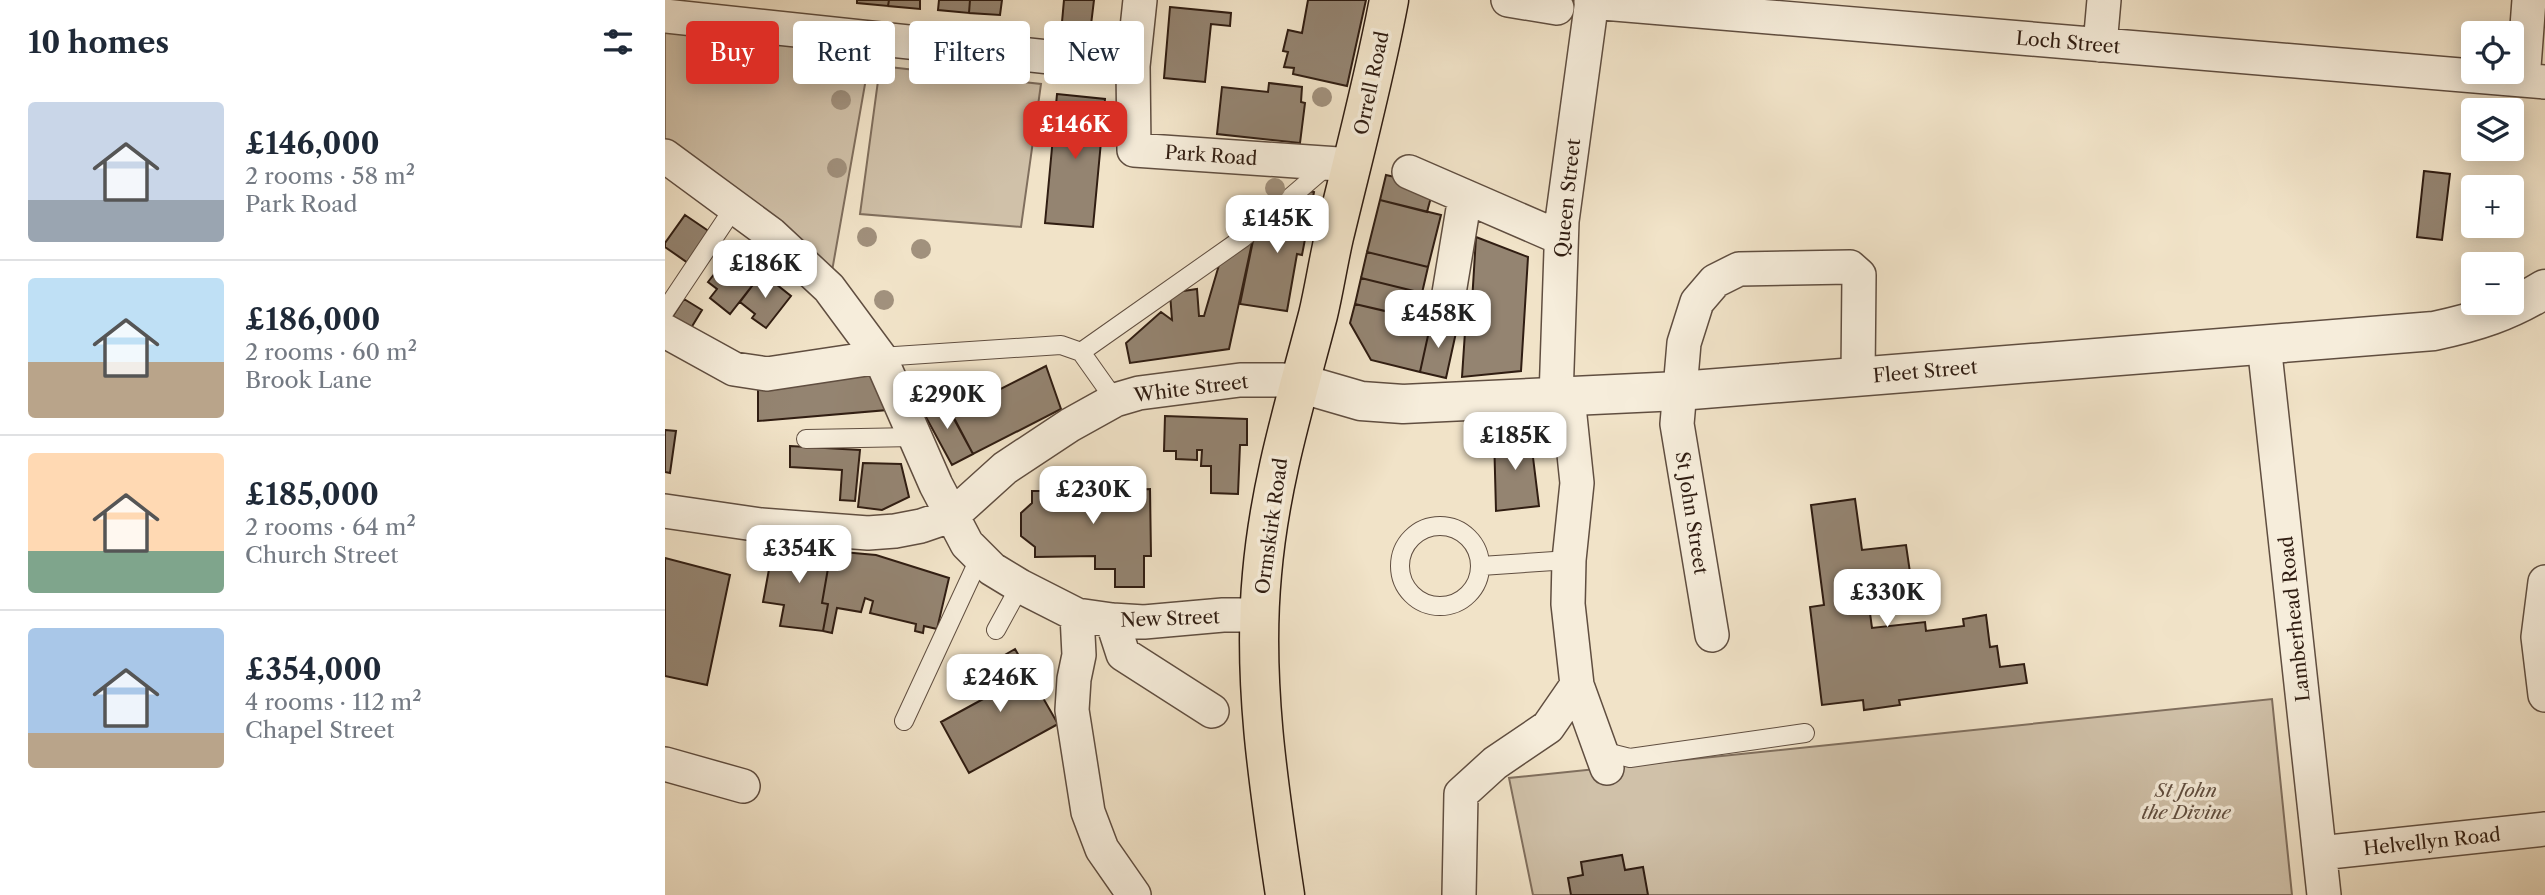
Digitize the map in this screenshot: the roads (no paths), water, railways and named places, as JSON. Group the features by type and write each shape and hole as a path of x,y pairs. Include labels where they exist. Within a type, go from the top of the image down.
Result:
{"highway":[{"name":"Orrell Road","path":"1342,164 1389,0"},
{"name":"Ormskirk Road","path":"1285,895 1266,772 1259,615 1269,512 1283,439 1318,314 1342,164"}],"street":[{"name":"Park Road","path":"1138,21 1140,0"},
{"path":"1508,0 1547,5"},
{"path":"2100,45 2104,0"},
{"path":"2529,0 2534,81"},
{"name":"Loch Street","path":"1592,1 2534,81"},
{"name":"Queen Street","path":"1592,1 1561,238 1562,398 1577,483 1569,560 1568,604 1577,685 1604,760"},
{"path":"665,16 1044,56"},
{"name":"Park Road","path":"1133,84 1134,150 1342,164"},
{"name":"New Street","path":"665,156 771,234 829,288 880,357 936,485 967,544 992,569 1077,615 1144,622 1223,615 1259,615"},
{"path":"1409,172 1561,238"},
{"path":"1445,317 1465,197"},
{"name":"St John Street","path":"1712,635 1677,424 1684,343 1697,302 1715,281 1739,269 1850,267 1859,275 1858,376"},
{"name":"Fleet Street","path":"1299,383 1338,396 1376,403 1485,402 1679,391 2434,331 2481,321 2519,305 2545,289"},
{"path":"665,331 734,369 767,374 880,357"},
{"name":"Lamberhead Road","path":"2264,344 2324,895"},
{"name":"White Street","path":"953,515 1005,468 1070,425 1115,400 1139,393 1240,380 1283,380 1299,383"},
{"path":"665,511 761,525 868,533 921,526 953,515"},
{"path":"2545,582 2538,637 2545,695"},
{"path":"1077,615 1079,654 1072,710 1088,812 1102,849 1134,895"},
{"path":"1112,620 1123,654 1212,711"},
{"path":"1459,895 1461,794 1496,763 1548,727 1577,685"},
{"path":"665,764 743,786"},
{"name":"Helvellyn Road","path":"2320,853 2545,829"}],"lane":[{"path":"1081,352 1243,238 1342,164"},
{"path":"665,311 735,206"},
{"path":"880,357 1061,345 1081,352 1115,400"},
{"path":"806,439 915,437"},
{"path":"1447,526 1461,531 1475,546 1481,566 1473,589 1454,604 1442,606 1429,605 1418,600 1402,579 1400,565 1402,552 1420,530 1447,526"},
{"path":"904,721 980,557"},
{"path":"1481,566 1569,560"},
{"path":"996,630 1020,586"},
{"path":"1604,760 1805,733"}],"park label":[{"name":"St John the Divine","path":"2186,801"}]}
